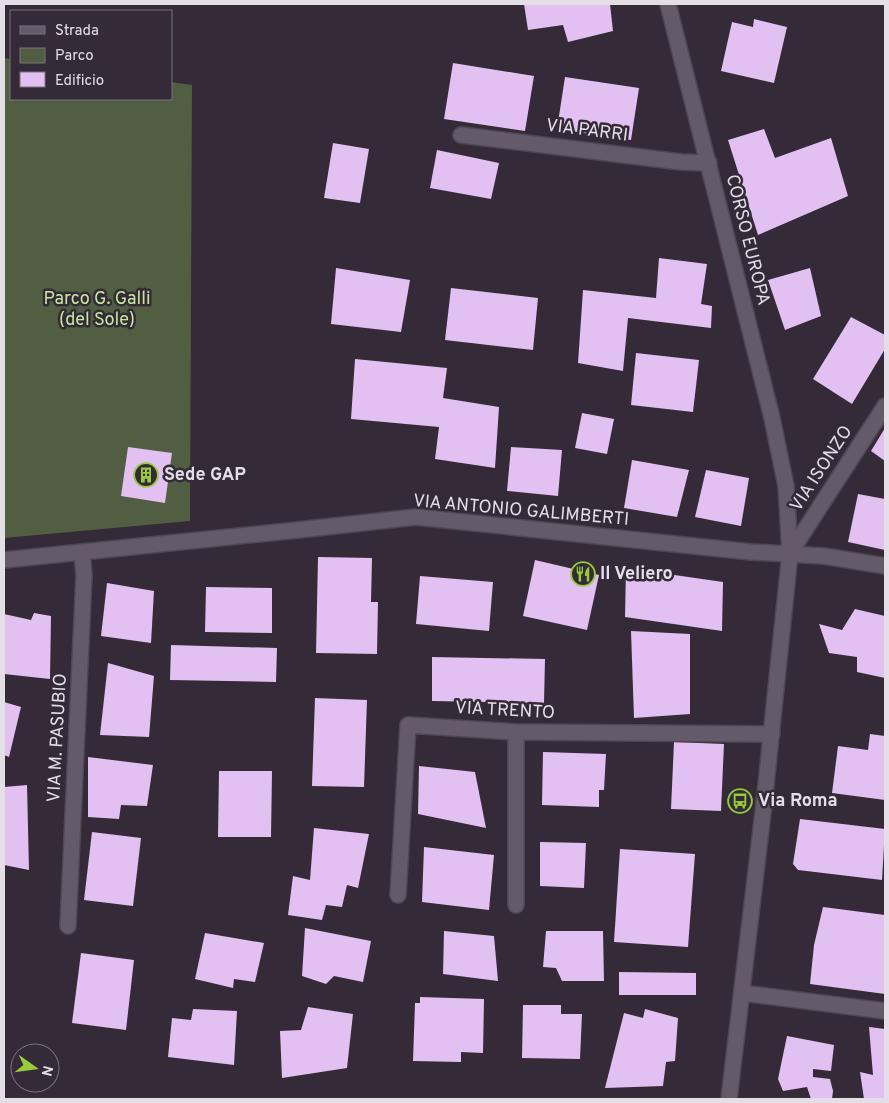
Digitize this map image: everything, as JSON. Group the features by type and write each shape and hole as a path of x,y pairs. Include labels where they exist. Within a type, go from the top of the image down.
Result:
{"street":[{"name":"CORSO EUROPA","path":"668,4 772,418 786,486 790,553"},
{"name":"VIA PARRI","path":"461,135 681,162 709,163"},
{"name":"VIA ISONZO","path":"790,553 885,406"},
{"name":"VIA ANTONIO GALIMBERTI","path":"4,560 416,517 751,552 824,556 885,566"},
{"name":"VIA M. PASUBIO","path":"68,926 84,575 82,552"},
{"path":"729,1099 772,734 790,553"},
{"name":"VIA TRENTO","path":"398,895 408,725 516,732 772,734"},
{"path":"516,732 516,905"},
{"path":"742,993 885,1011"}],"green space":[{"name":"Parco G. Galli (del Sole)","path":"4,58 10,59 10,100 172,100 172,82 192,85 190,521 4,538"}],"building":[{"path":"524,4 610,4 613,31 568,42 563,25 528,30"},
{"path":"754,19 787,27 774,83 721,71 732,22 753,27"},
{"path":"453,63 534,76 525,131 444,119"},
{"path":"565,77 639,88 631,140 557,129"},
{"path":"764,129 775,158 831,138 848,196 758,235 728,140"},
{"path":"333,143 369,149 360,203 324,198"},
{"path":"437,150 499,163 491,199 430,188"},
{"path":"659,258 707,264 701,304 712,306 711,328 628,318 623,371 578,363 583,290 656,298"},
{"path":"336,268 410,280 401,332 331,324"},
{"path":"810,268 821,316 785,330 768,280"},
{"path":"451,288 538,298 533,350 445,340"},
{"path":"851,317 885,335 885,349 852,404 813,379"},
{"path":"636,353 699,360 693,412 631,405"},
{"path":"355,359 447,368 443,398 499,407 495,468 435,459 439,427 351,419"},
{"path":"582,413 614,419 607,454 575,448"},
{"path":"885,428 885,461 871,451"},
{"name":"Sede GAP","path":"128,447 172,453 165,503 121,496"},
{"path":"511,447 562,450 558,496 507,491"},
{"path":"632,460 689,470 677,517 624,508"},
{"path":"706,470 749,478 741,526 695,517"},
{"path":"858,494 885,499 885,550 848,542"},
{"path":"318,557 372,558 371,602 378,602 377,654 316,653"},
{"path":"535,560 599,575 587,630 523,616"},
{"path":"626,568 723,582 722,631 625,617"},
{"path":"420,576 493,582 489,631 416,624"},
{"path":"107,583 154,591 151,643 101,636"},
{"path":"206,587 272,588 272,633 205,632"},
{"path":"855,609 885,616 885,678 857,672 857,657 829,653 819,624 842,630"},
{"path":"34,613 51,616 50,679 4,674 4,614 31,620"},
{"path":"631,631 690,634 690,714 634,718"},
{"path":"171,645 277,648 276,682 170,680"},
{"path":"432,657 545,659 544,703 432,701"},
{"path":"108,663 154,676 149,737 100,735"},
{"path":"315,698 367,700 364,787 312,786"},
{"path":"4,702 21,707 9,757 4,755"},
{"path":"870,734 885,736 885,800 832,793 838,746 868,750"},
{"path":"674,742 724,744 721,811 671,809"},
{"path":"543,752 606,754 604,790 599,790 599,807 542,805"},
{"path":"88,757 153,765 147,806 121,805 119,819 88,817"},
{"path":"419,766 475,772 486,828 418,814"},
{"path":"219,771 272,771 271,837 218,837"},
{"path":"27,785 29,870 4,865 4,787"},
{"path":"800,819 885,829 882,880 798,870 793,864"},
{"path":"314,828 369,834 358,888 347,885 342,907 326,905 322,920 288,915 293,876 310,880"},
{"path":"92,832 141,838 133,906 84,900"},
{"path":"540,842 586,843 584,888 540,886"},
{"path":"424,847 494,855 489,910 422,902"},
{"path":"620,849 695,854 688,947 614,942"},
{"path":"823,907 885,915 885,994 810,984 814,945"},
{"path":"305,928 371,941 363,982 334,976 326,984 302,976"},
{"path":"444,931 494,936 498,981 443,974"},
{"path":"546,931 603,931 604,981 562,981 556,968 543,967"},
{"path":"205,933 264,943 255,982 234,979 233,988 195,979"},
{"path":"81,953 134,960 126,1030 72,1023"},
{"path":"619,972 696,973 696,995 619,995"},
{"path":"420,997 484,999 483,1053 461,1052 461,1062 413,1061 415,1003 420,1003"},
{"path":"523,1005 561,1005 561,1014 582,1014 580,1059 522,1058"},
{"path":"308,1007 353,1014 347,1068 282,1078 280,1031 301,1030"},
{"path":"193,1009 237,1011 234,1065 168,1057 172,1018 191,1020"},
{"path":"645,1009 678,1018 675,1061 666,1062 663,1086 605,1088 624,1013 643,1018"},
{"path":"869,1027 885,1029 885,1099 864,1099 860,1072 873,1075"},
{"path":"787,1036 834,1045 831,1071 813,1069 813,1077 830,1079 833,1091 832,1099 811,1099 807,1087 783,1091 778,1079"}],"place":[{"name":"Sede GAP","path":"146,475"},
{"name":"Il Veliero","path":"583,574"},
{"name":"Via Roma","path":"740,801"}]}
